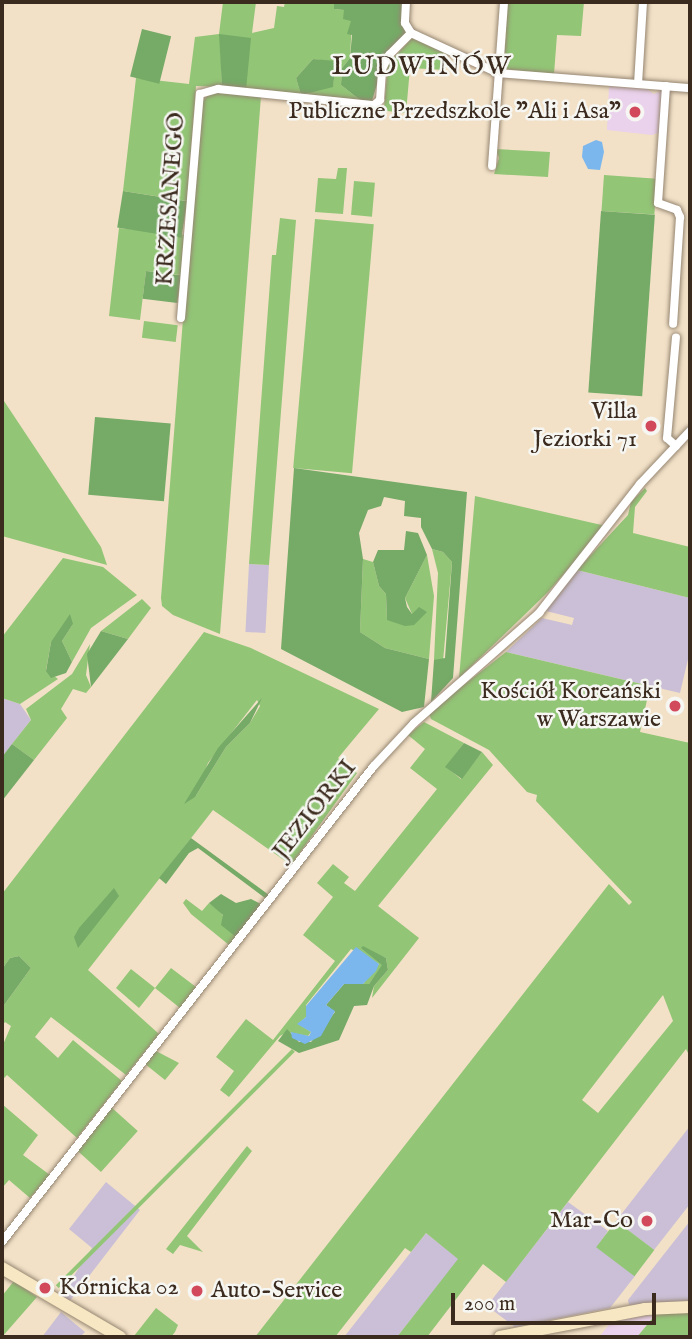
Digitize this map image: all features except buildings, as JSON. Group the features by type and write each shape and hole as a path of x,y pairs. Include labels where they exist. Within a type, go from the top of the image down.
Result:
{"street":[{"path":"406,2 405,23 411,33 498,74 690,88"},
{"path":"492,166 504,2"},
{"path":"638,84 643,2"},
{"name":"KRZESANEGO","path":"181,318 200,94 218,89 374,105 380,100 382,69 389,55 411,33"},
{"path":"666,86 658,203 677,210 680,217 673,324"},
{"path":"676,337 667,438 676,446"},
{"name":"JEZIORKI","path":"2,1242 373,767 414,723 539,613 640,484 690,431"},
{"path":"2,1268 120,1337"},
{"path":"500,1337 645,1309 690,1307"}],"shaded area":[{"name":"Publiczne Przedszkole \"Ali i Asa\"","path":"609,86 647,89 654,94 663,90 661,132 652,135 607,130"},
{"path":"249,564 269,565 265,633 245,632"},
{"path":"577,570 690,598 690,651 680,693 506,652 542,618 572,625 574,618 546,611"},
{"path":"2,698 20,704 31,720 2,757"},
{"path":"690,1126 690,1204 654,1250 616,1221"},
{"path":"106,1182 140,1210 69,1302 60,1297 92,1248 69,1229"},
{"path":"568,1202 608,1231 597,1247 635,1276 610,1308 515,1327 487,1306"},
{"path":"690,1221 690,1302 629,1305 628,1300"},
{"path":"426,1233 459,1259 397,1337 344,1337"},
{"path":"61,1312 85,1332 80,1337 42,1337"},
{"path":"656,1314 637,1337 599,1337 613,1320"}],"green space":[{"path":"223,2 256,2 252,33 274,28 277,6 284,7 285,2 334,2 334,9 344,10 352,20 350,58 342,68 341,85 360,100 308,95 309,90 333,86 335,62 313,59 296,78 301,95 246,90 220,34 222,87 196,86 187,201 123,191 136,78 189,84 195,37 219,34"},
{"path":"334,2 403,2 406,34 386,53 372,101 360,100 341,85 342,68 350,58 352,35 347,34 351,21 343,19 344,10 334,9"},
{"path":"507,2 584,2 581,36 557,35 554,74 504,69"},
{"path":"142,29 171,36 159,84 130,77"},
{"path":"219,34 251,38 246,90 222,87"},
{"path":"412,38 446,54 445,70 410,68 406,113 387,111 384,108 388,64"},
{"path":"313,59 336,61 333,87 301,95 296,78"},
{"path":"211,92 261,96 220,634 173,615 162,606 161,598 200,104"},
{"path":"496,149 550,152 548,177 494,174 499,158"},
{"path":"338,168 347,168 343,214 315,212 318,178 336,179"},
{"path":"604,175 657,179 654,215 601,211"},
{"path":"354,181 375,183 372,217 351,215"},
{"path":"123,191 187,201 181,238 117,228"},
{"path":"601,211 655,215 642,396 588,393"},
{"path":"280,218 296,220 269,565 249,564 272,255 276,255"},
{"path":"315,219 374,224 352,473 293,468"},
{"path":"119,228 186,235 181,275 146,271 140,320 109,316"},
{"path":"146,271 181,275 177,303 143,299"},
{"path":"144,321 178,325 176,342 142,338"},
{"path":"2,398 101,547 107,565 2,536"},
{"path":"95,417 171,424 164,501 88,495"},
{"path":"294,468 467,492 453,678 431,702 434,660 445,658 452,562 443,552 432,549 421,527 421,518 404,516 405,501 384,497 381,506 368,510 359,533 363,559 360,632 385,648 429,659 424,707 402,712 281,649"},
{"path":"645,488 647,491 635,507 633,533 690,547 690,598 577,570 628,515 631,502"},
{"path":"475,496 606,526 548,592 459,678"},
{"path":"406,531 418,533 427,555 405,598 407,607 412,614 419,607 427,612 414,625 405,626 387,620 386,594 379,586 373,562 378,550 404,550"},
{"path":"432,549 443,552 452,562 443,661 434,660 438,573"},
{"path":"427,555 434,596 429,659 385,648 360,632 363,559 373,562 379,586 386,594 387,620 420,618 426,611 412,614 405,598"},
{"path":"63,558 103,567 137,595 91,628 72,662 62,641 73,624 51,642 46,670 58,679 20,704 2,698 2,637"},
{"path":"142,599 151,608 128,639 101,631"},
{"path":"70,614 73,624 62,641 72,662 66,673 51,678 46,671 51,642"},
{"path":"101,631 128,639 91,687 87,654"},
{"path":"204,632 251,648 379,709 338,758 357,773 291,865 213,810 88,970 159,1034 126,1075 51,1017 35,1037 58,1058 73,1040 122,1081 77,1138 7,1075 2,1080 2,1047 11,1026 5,1022 2,1026 2,1008 31,968 19,956 10,958 2,969 2,894","holes":["257,700 260,706 250,723 226,747 195,797 208,763"]},
{"path":"90,644 86,675 91,687 86,693 73,689 61,709 67,718 34,760 12,744 31,720 26,709 72,674"},
{"path":"506,652 650,686 640,732 690,743 690,1057 686,1049 506,1282 483,1264 427,1337 397,1337 458,1259 426,1233 411,1252 405,1248 335,1337 255,1337 609,884 629,905 632,902 536,801 537,795 527,792 489,750 431,719 429,714","holes":["663,995 673,1021 598,1113 582,1100"]},
{"path":"262,698 250,723 226,747 195,797 184,804 218,748"},
{"path":"424,722 464,743 446,767 461,779 482,752 493,765 378,906 419,938 372,998 374,986 388,970 386,958 366,950 383,965 369,984 363,984 379,964 351,949 306,1005 306,1017 298,1024 311,1032 308,1036 287,1032 280,1036 229,1097 220,1090 234,1071 216,1057 246,1019 273,1040 335,961 303,935 333,897 317,883 333,864 349,877 344,883 355,891 437,789 410,768 425,749 408,735"},
{"path":"464,743 482,752 462,779 445,767"},
{"path":"12,744 34,760 2,801 2,757"},
{"path":"191,838 269,895 265,898 198,848 189,853 166,884 159,878"},
{"path":"114,888 119,896 78,948 74,937 79,928"},
{"path":"221,894 236,903 251,899 261,904 236,937 221,925 223,915 209,903"},
{"path":"186,899 202,911 209,903 220,911 236,937 229,945 191,914 183,903"},
{"path":"363,946 386,958 388,970 374,986 367,1005 354,1006 339,1040 299,1053 278,1041 287,1029 299,1042 311,1042 335,1012 326,1005 344,984 369,984 382,965 361,948"},
{"path":"19,956 31,968 2,1008 2,969 10,958"},
{"path":"171,968 196,987 180,1008 155,988"},
{"path":"131,969 155,988 139,1008 116,988"},
{"path":"292,1049 295,1052 59,1288 56,1285"},
{"path":"156,1051 179,1063 165,1080 145,1064"},
{"path":"2,1104 38,1135 23,1155 50,1175 30,1198 9,1180 2,1188"},
{"path":"111,1107 138,1131 101,1172 74,1148"},
{"path":"247,1146 252,1151 187,1236 203,1252 180,1245 173,1254 166,1249"},
{"path":"616,1221 654,1250 634,1276 596,1247"},
{"path":"14,1281 37,1297 2,1337 2,1296"},
{"path":"156,1308 178,1325 175,1332 171,1337 134,1336"},
{"path":"690,1313 690,1337 637,1337 656,1314"}],"water":[{"path":"596,140 602,142 604,152 600,170 588,169 582,157 583,146"},
{"path":"356,947 379,964 376,971 363,984 344,984 326,1005 335,1011 321,1036 305,1044 292,1038 291,1032 309,1036 311,1032 297,1024 306,1017 306,1006"}],"place":[{"name":"Publiczne Przedszkole \"Ali i Asa\"","path":"635,112"},
{"name":"Villa Jeziorki 71","path":"651,426"},
{"name":"Kościół Koreański w Warszawie","path":"675,706"},
{"name":"Mar-Co","path":"647,1221"},
{"name":"Kórnicka 02","path":"45,1288"},
{"name":"Auto-Service","path":"197,1291"}],"district":[{"name":"LUDWINÓW","path":"422,67"}]}
